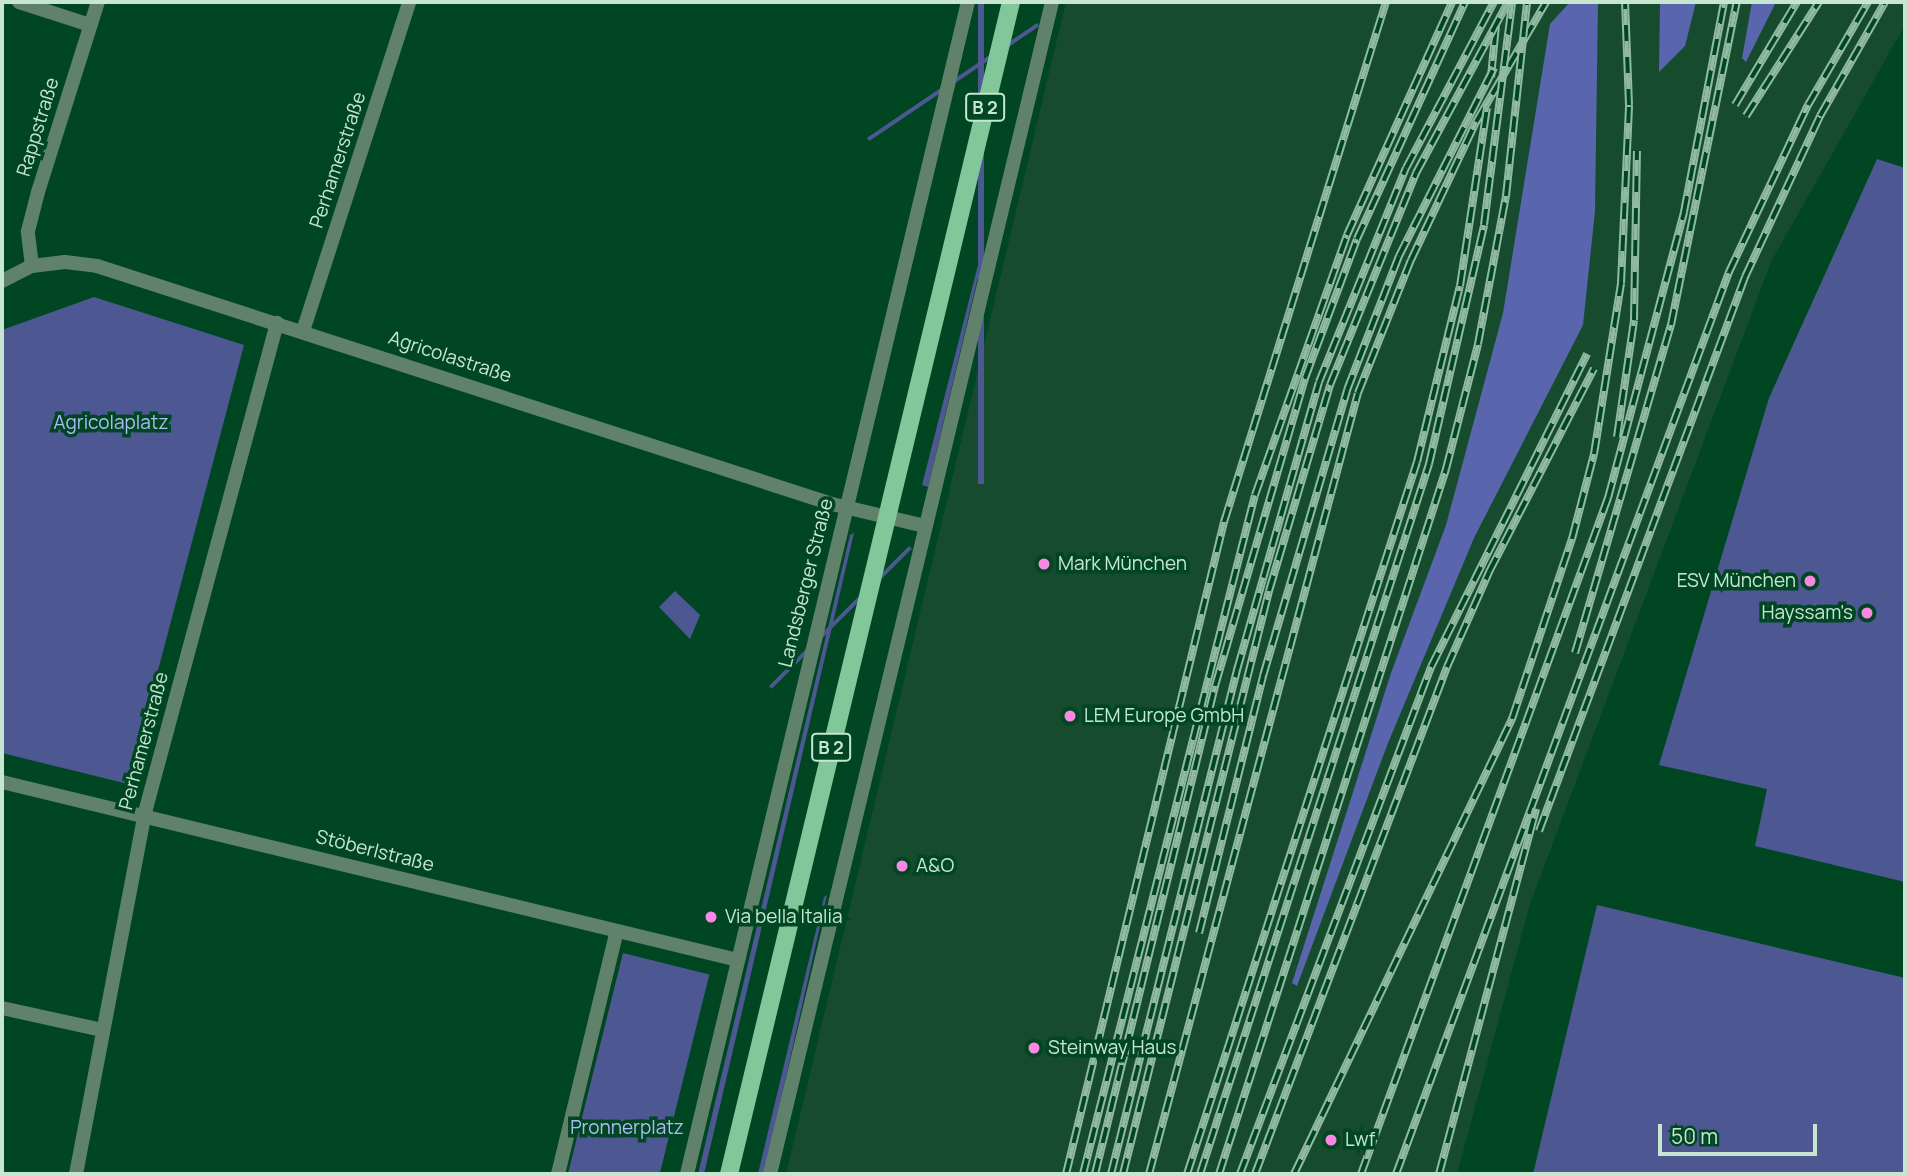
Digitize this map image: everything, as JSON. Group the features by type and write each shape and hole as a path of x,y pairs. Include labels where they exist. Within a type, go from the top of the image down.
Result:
{"main road":[{"name":"B 2","path":"729,1174 1011,2"}],"street":[{"path":"19,2 90,25"},
{"name":"Rappstraße","path":"32,266 28,231 97,2"},
{"name":"Perhamerstraße","path":"303,331 409,2"},
{"name":"Landsberger Straße","path":"687,1174 968,2"},
{"path":"769,1174 1052,2"},
{"name":"Agricolastraße","path":"2,281 32,266 65,261 97,266 845,508 886,517"},
{"name":"Perhamerstraße","path":"76,1174 144,816 278,323"},
{"path":"886,517 925,526"},
{"name":"Stöberlstraße","path":"2,782 738,960"},
{"path":"558,1174 617,931"},
{"path":"2,1008 102,1030"}],"shaded area":[{"path":"1066,2 1905,2 1905,25 1771,262 1530,904 1457,1174 786,1174"},
{"path":"1570,2 1598,2 1595,211 1583,325 1474,538 1388,743 1297,986 1292,983 1391,673 1446,525 1503,313 1550,24"},
{"path":"1660,2 1696,2 1685,46 1659,72"},
{"path":"1752,2 1776,2 1746,62 1742,58"}],"green space":[{"path":"978,2 984,2 984,484 978,484"},
{"path":"1037,23 1039,26 869,141 867,138"},
{"name":"ESV München","path":"1877,159 1905,168 1905,882 1755,846 1767,789 1659,765 1769,398"},
{"path":"979,261 981,264 928,487 922,485"},
{"name":"Agricolaplatz","path":"94,297 244,345 128,784 2,753 2,330"},
{"path":"854,533 704,1174 698,1174 850,535"},
{"path":"909,546 912,549 772,689 769,686"},
{"path":"675,591 700,615 690,639 659,607"},
{"path":"827,895 764,1174 758,1174 824,897"},
{"path":"1597,905 1905,978 1905,1174 1533,1174"},
{"name":"Pronnerplatz","path":"623,953 709,975 660,1174 568,1173"}],"railway":[{"path":"1066,1174 1224,522 1386,2"},
{"path":"1083,1174 1255,495 1347,235 1452,2"},
{"path":"1095,1174 1215,686 1305,378 1357,239 1465,2"},
{"path":"1111,1174 1237,670 1319,382 1406,168 1494,2"},
{"path":"1123,1174 1269,591 1330,385 1416,173 1508,2"},
{"path":"1200,1174 1429,464 1484,225 1512,2"},
{"path":"1219,1174 1446,469 1478,344 1506,196 1527,2"},
{"path":"1149,1174 1358,393 1411,260 1476,122 1546,2"},
{"path":"1294,1174 1512,719 1572,539 1594,454 1621,283 1629,105 1625,2"},
{"path":"1361,1174 1608,498 1684,212 1724,2"},
{"path":"1575,653 1671,325 1737,2"},
{"path":"1735,105 1797,2"},
{"path":"1746,116 1819,2"},
{"path":"1396,1174 1729,272 1808,105 1868,2"},
{"path":"1539,831 1745,277 1820,116 1885,2"},
{"path":"1491,77 1496,25"},
{"path":"1199,933 1263,676 1347,390 1399,256 1494,68"},
{"path":"1187,1174 1417,462 1460,286 1487,108"},
{"path":"1617,437 1634,320 1637,151"},
{"path":"1240,1174 1431,667 1587,354"},
{"path":"1255,1174 1447,667 1489,572 1594,369"},
{"path":"1439,1174 1536,809"}],"place":[{"name":"Mark München","path":"1044,564"},
{"name":"ESV München","path":"1810,581"},
{"name":"Hayssam's","path":"1867,613"},
{"name":"LEM Europe GmbH","path":"1070,716"},
{"name":"A&O","path":"902,866"},
{"name":"Via bella Italia","path":"711,917"},
{"name":"Steinway Haus","path":"1034,1048"},
{"name":"Lwf","path":"1331,1140"}]}
